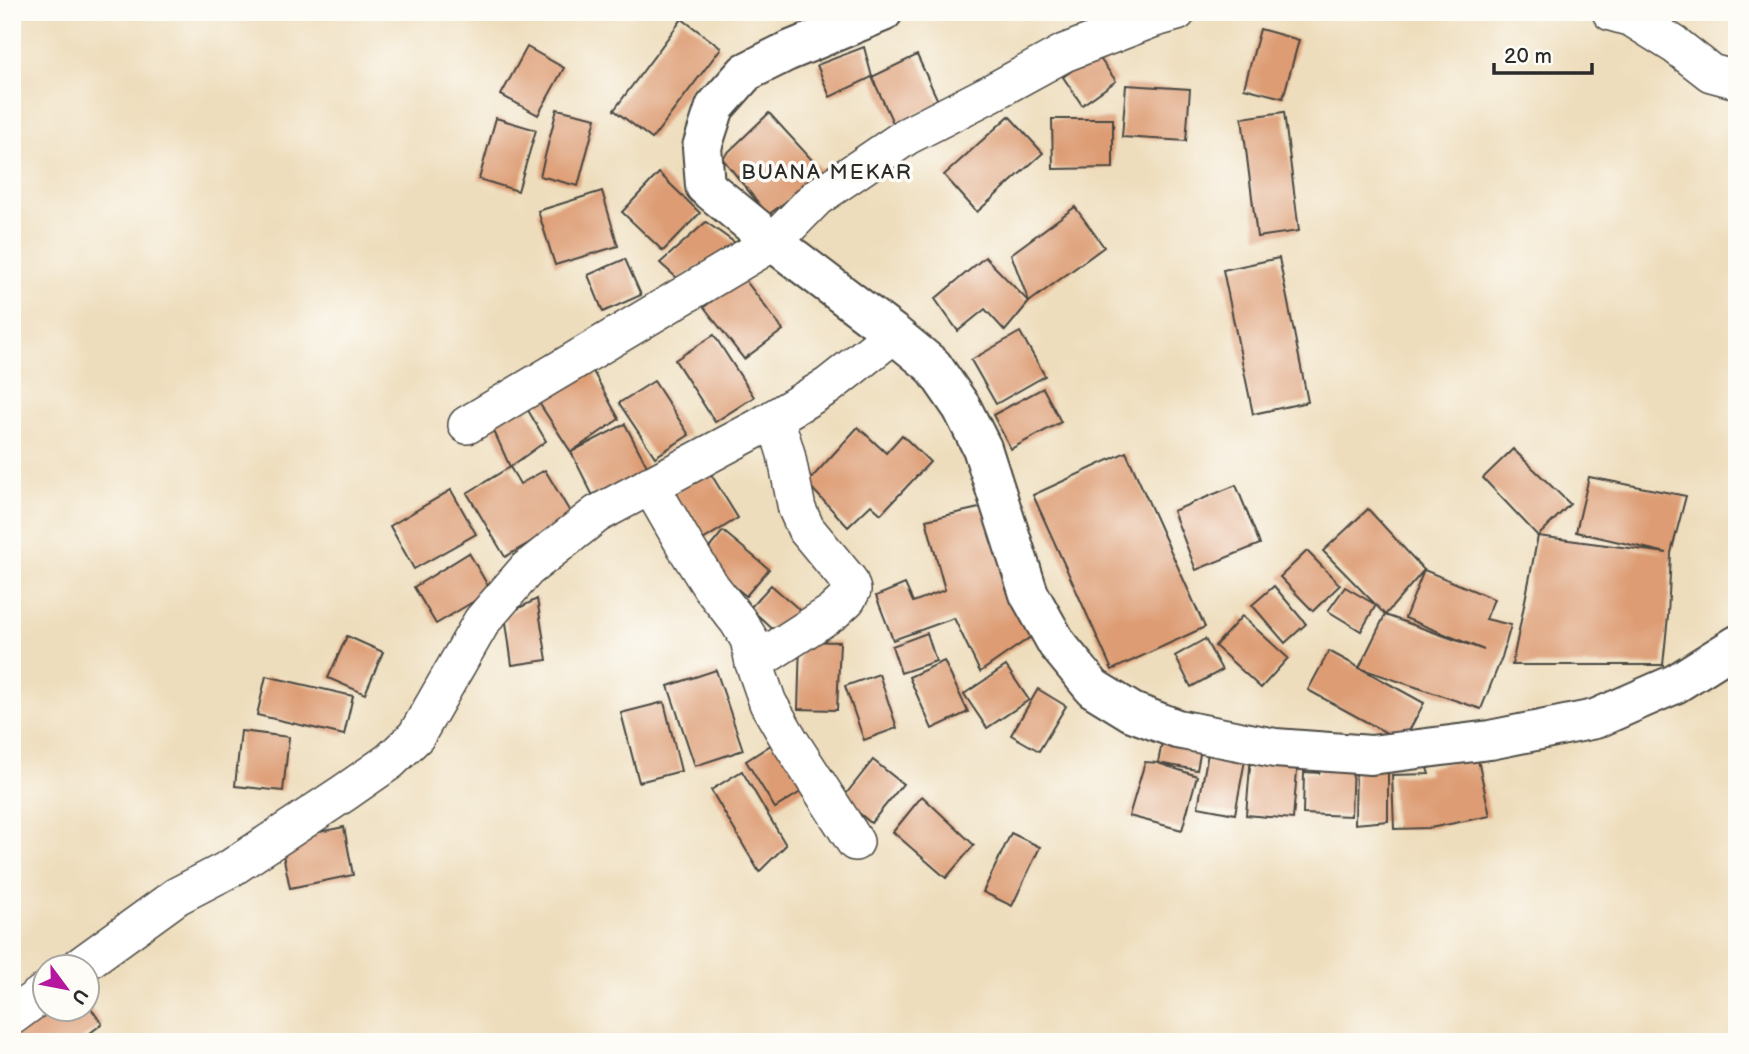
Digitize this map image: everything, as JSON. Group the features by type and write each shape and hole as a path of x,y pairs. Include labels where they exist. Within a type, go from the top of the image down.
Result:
{"street":[{"path":"883,12 786,52 746,72 715,107 702,146 705,186 933,366 962,408 982,448 1029,594 1057,644 1093,688 1132,712 1177,729 1275,748 1371,755 1490,740 1595,719 1675,684 1737,645"},
{"path":"467,425 773,242 816,198 907,136 1064,53 1177,12"},
{"path":"1611,12 1632,18 1675,45 1711,73 1737,80"},
{"path":"98,953 177,896 230,868 390,761 416,736 482,621 527,569 597,514 775,418 828,386 894,334"},
{"path":"754,663 832,612 848,599 852,590 849,581 806,529 797,509 786,454 775,418"},
{"path":"650,485 693,559 749,639 768,703 855,842"},
{"path":"12,1016 32,1001"}],"building":[{"path":"682,19 721,48 652,139 614,110"},
{"path":"1260,29 1299,40 1283,98 1244,88"},
{"path":"527,47 564,68 538,115 501,95"},
{"path":"864,47 872,77 830,97 817,65"},
{"path":"1096,53 1116,81 1082,105 1063,77"},
{"path":"917,55 939,103 894,125 872,77"},
{"path":"1126,85 1190,89 1186,141 1122,137"},
{"path":"557,109 596,118 578,186 540,176"},
{"path":"1284,112 1299,231 1257,237 1242,118"},
{"path":"769,113 824,173 768,215 722,158"},
{"path":"1009,116 1043,153 977,212 944,175"},
{"path":"496,118 536,130 518,191 479,179"},
{"path":"1052,119 1113,119 1113,168 1053,169"},
{"path":"659,173 700,213 663,251 622,212"},
{"path":"602,191 618,246 555,265 538,211"},
{"path":"1075,207 1104,247 1029,302 1011,254"},
{"path":"706,222 738,245 678,279 660,263"},
{"path":"985,257 1029,302 1005,331 985,309 958,331 935,299"},
{"path":"1279,258 1308,402 1253,414 1223,270"},
{"path":"625,259 641,295 603,312 588,275"},
{"path":"743,277 783,330 744,359 704,307"},
{"path":"1020,332 1045,376 996,404 971,360"},
{"path":"714,335 754,397 715,422 675,360"},
{"path":"589,364 619,419 571,452 534,395"},
{"path":"654,381 689,435 655,457 619,403"},
{"path":"1043,388 1061,422 1011,449 993,415"},
{"path":"522,400 546,441 510,467 489,420"},
{"path":"625,424 649,470 594,498 571,452"},
{"path":"858,427 886,453 902,435 930,462 881,514 871,505 848,527 807,483"},
{"path":"1513,449 1570,504 1538,536 1483,478"},
{"path":"1126,452 1205,627 1112,670 1033,495"},
{"path":"510,467 520,484 545,470 573,517 505,557 467,493"},
{"path":"709,471 738,518 701,541 673,493"},
{"path":"1589,477 1686,496 1671,553 1663,665 1512,665 1538,536 1667,553 1576,532"},
{"path":"1236,485 1260,544 1196,570 1173,511"},
{"path":"451,490 476,534 414,569 390,526"},
{"path":"988,506 1032,636 980,672 954,618 893,640 876,596 905,584 913,602 945,590 926,520"},
{"path":"1368,509 1424,570 1385,615 1323,551"},
{"path":"723,531 769,569 746,596 701,558"},
{"path":"1307,551 1340,585 1313,611 1280,577"},
{"path":"469,553 491,591 436,624 414,587"},
{"path":"1424,570 1494,599 1486,619 1511,625 1502,657 1481,709 1359,668 1385,615 1484,650 1405,618"},
{"path":"771,585 801,611 780,636 750,608"},
{"path":"1274,586 1306,624 1285,643 1252,605"},
{"path":"1345,587 1376,605 1361,631 1328,611"},
{"path":"537,599 547,660 512,665 505,615"},
{"path":"1242,616 1288,658 1261,688 1215,646"},
{"path":"927,633 936,661 901,673 892,646"},
{"path":"347,636 383,652 365,694 328,678"},
{"path":"1205,639 1222,670 1191,687 1175,656"},
{"path":"800,641 840,642 837,710 798,709"},
{"path":"1329,651 1424,703 1403,742 1308,690"},
{"path":"944,661 968,712 932,729 909,677"},
{"path":"1006,666 1029,700 987,728 964,694"},
{"path":"716,670 743,750 695,766 668,686"},
{"path":"879,674 897,728 864,740 845,686"},
{"path":"266,676 353,696 344,735 257,715"},
{"path":"1038,689 1066,706 1039,751 1011,735"},
{"path":"664,702 681,771 639,782 621,713"},
{"path":"241,731 289,737 283,791 235,786"},
{"path":"777,741 807,788 775,808 746,761"},
{"path":"1162,742 1201,749 1197,770 1158,763"},
{"path":"1208,753 1245,760 1235,814 1198,807"},
{"path":"1251,755 1298,759 1293,819 1246,815"},
{"path":"1477,755 1490,816 1430,828 1394,829 1392,775 1429,774 1427,768"},
{"path":"873,760 903,784 871,823 842,799"},
{"path":"1145,762 1158,763 1197,776 1182,830 1129,816"},
{"path":"1320,762 1353,763 1351,816 1303,814 1304,772 1319,773"},
{"path":"1356,763 1388,763 1388,821 1355,824"},
{"path":"742,771 786,845 759,872 711,790"},
{"path":"922,796 974,845 946,878 893,832"},
{"path":"344,827 353,875 290,888 280,840"},
{"path":"1011,833 1040,847 1012,906 983,892"},
{"path":"32,1022 102,1024 78,1042 12,1042 12,1036"}],"district":[{"name":"BUANA MEKAR","path":"827,172"}]}
